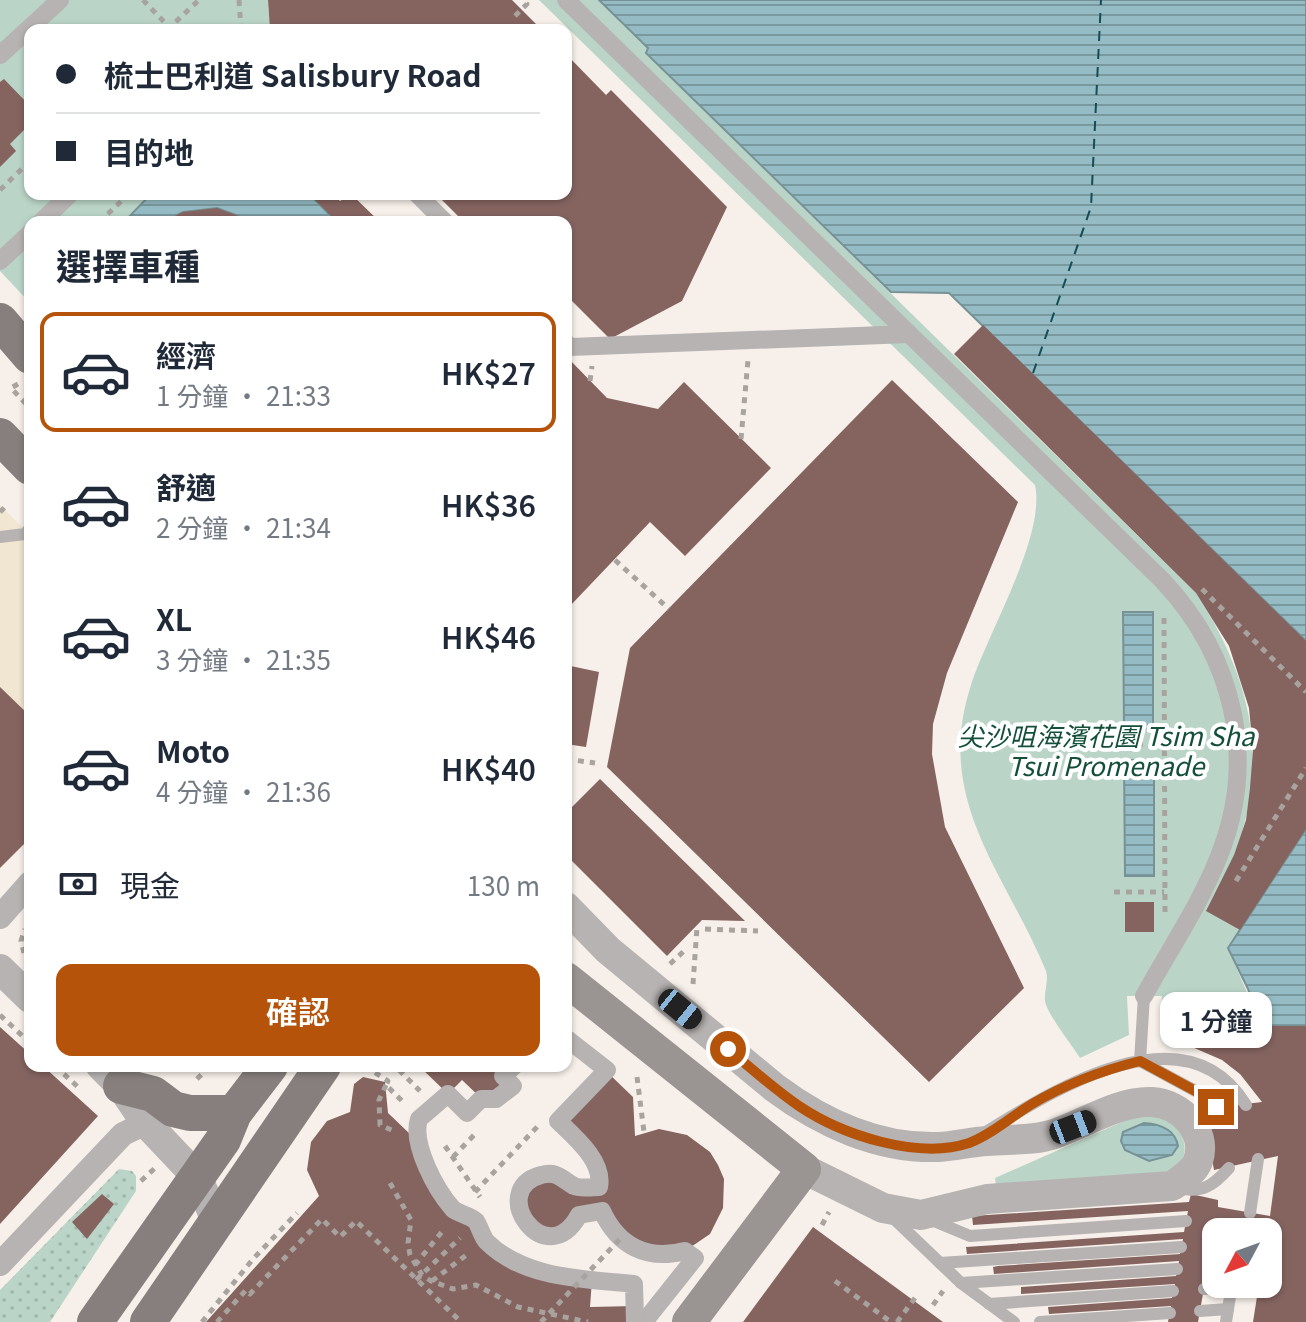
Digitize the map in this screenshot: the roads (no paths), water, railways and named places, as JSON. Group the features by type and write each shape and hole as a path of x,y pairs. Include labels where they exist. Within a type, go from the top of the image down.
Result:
{"main road":[{"path":"0,436 24,461"},
{"path":"572,984 804,1169 689,1322"},
{"path":"95,1322 223,1140 234,1113 265,1072"},
{"path":"148,1322 319,1072"},
{"path":"111,1076 153,1094 173,1109 190,1113 234,1113"}],"street":[{"path":"34,24 60,0"},
{"path":"566,0 1163,581 1190,611 1212,646 1231,698 1238,745 1234,807 1218,859 1144,996"},
{"path":"0,55 24,33"},
{"path":"47,216 64,200"},
{"path":"423,200 439,216"},
{"path":"0,261 24,239"},
{"path":"572,347 909,334"},
{"path":"0,917 24,890"},
{"path":"572,913 608,950 800,1107 822,1120 885,1142 941,1147 1050,1136 1131,1104 1163,1104 1190,1121 1199,1141 1193,1169 1172,1186 987,1199 921,1215 883,1208 804,1169"},
{"path":"0,969 24,992"},
{"path":"572,1043 607,1070 558,1121 593,1161 601,1176 599,1187 575,1187 560,1175 541,1175 532,1179 520,1194 520,1213 531,1229 549,1235 567,1230 579,1215 602,1211 620,1239 642,1252 656,1255 685,1251 695,1258 644,1322"},
{"path":"507,1072 503,1076 513,1086 496,1099 481,1099 467,1113 448,1094 419,1119 418,1132 432,1174 456,1212 476,1221 484,1240 507,1256 570,1278 634,1284 635,1322"},
{"path":"111,1076 146,1123 197,1177 216,1220"},
{"path":"0,1264 123,1134 146,1123"}],"lane":[{"path":"0,537 24,534"},
{"path":"1140,1061 1144,996"},
{"path":"970,1143 1035,1102 1113,1068 1166,1057 1198,1063 1231,1084 1246,1105"},
{"path":"1140,1061 1201,1094 1216,1107"},
{"path":"1250,1213 1258,1159"},
{"path":"1172,1186 1194,1192 1215,1184 1229,1168"},
{"path":"883,1208 961,1283 1014,1322"},
{"path":"921,1215 970,1236 1186,1221"},
{"path":"940,1263 1181,1247"},
{"path":"961,1283 1177,1269"},
{"path":"989,1304 1173,1291"},
{"path":"1200,1311 1227,1316"},
{"path":"1040,1322 1170,1313"}],"water":[{"path":"599,0 1306,0 1306,641 949,293 891,292 646,53 648,48"},
{"path":"145,200 315,200 331,216 239,216 217,208 183,212 175,216 130,216"},
{"path":"1123,612 1153,612 1153,729 1124,729"},
{"path":"1124,760 1154,760 1154,876 1125,876"},
{"path":"1306,829 1306,1026 1261,1026 1248,989 1228,948"},
{"path":"1144,1123 1161,1126 1174,1135 1178,1146 1172,1155 1149,1161 1125,1150 1121,1141 1123,1132"}],"park label":[{"name":"尖沙咀海濱花園 Tsim Sha Tsui Promenade","path":"1106,752"}]}
